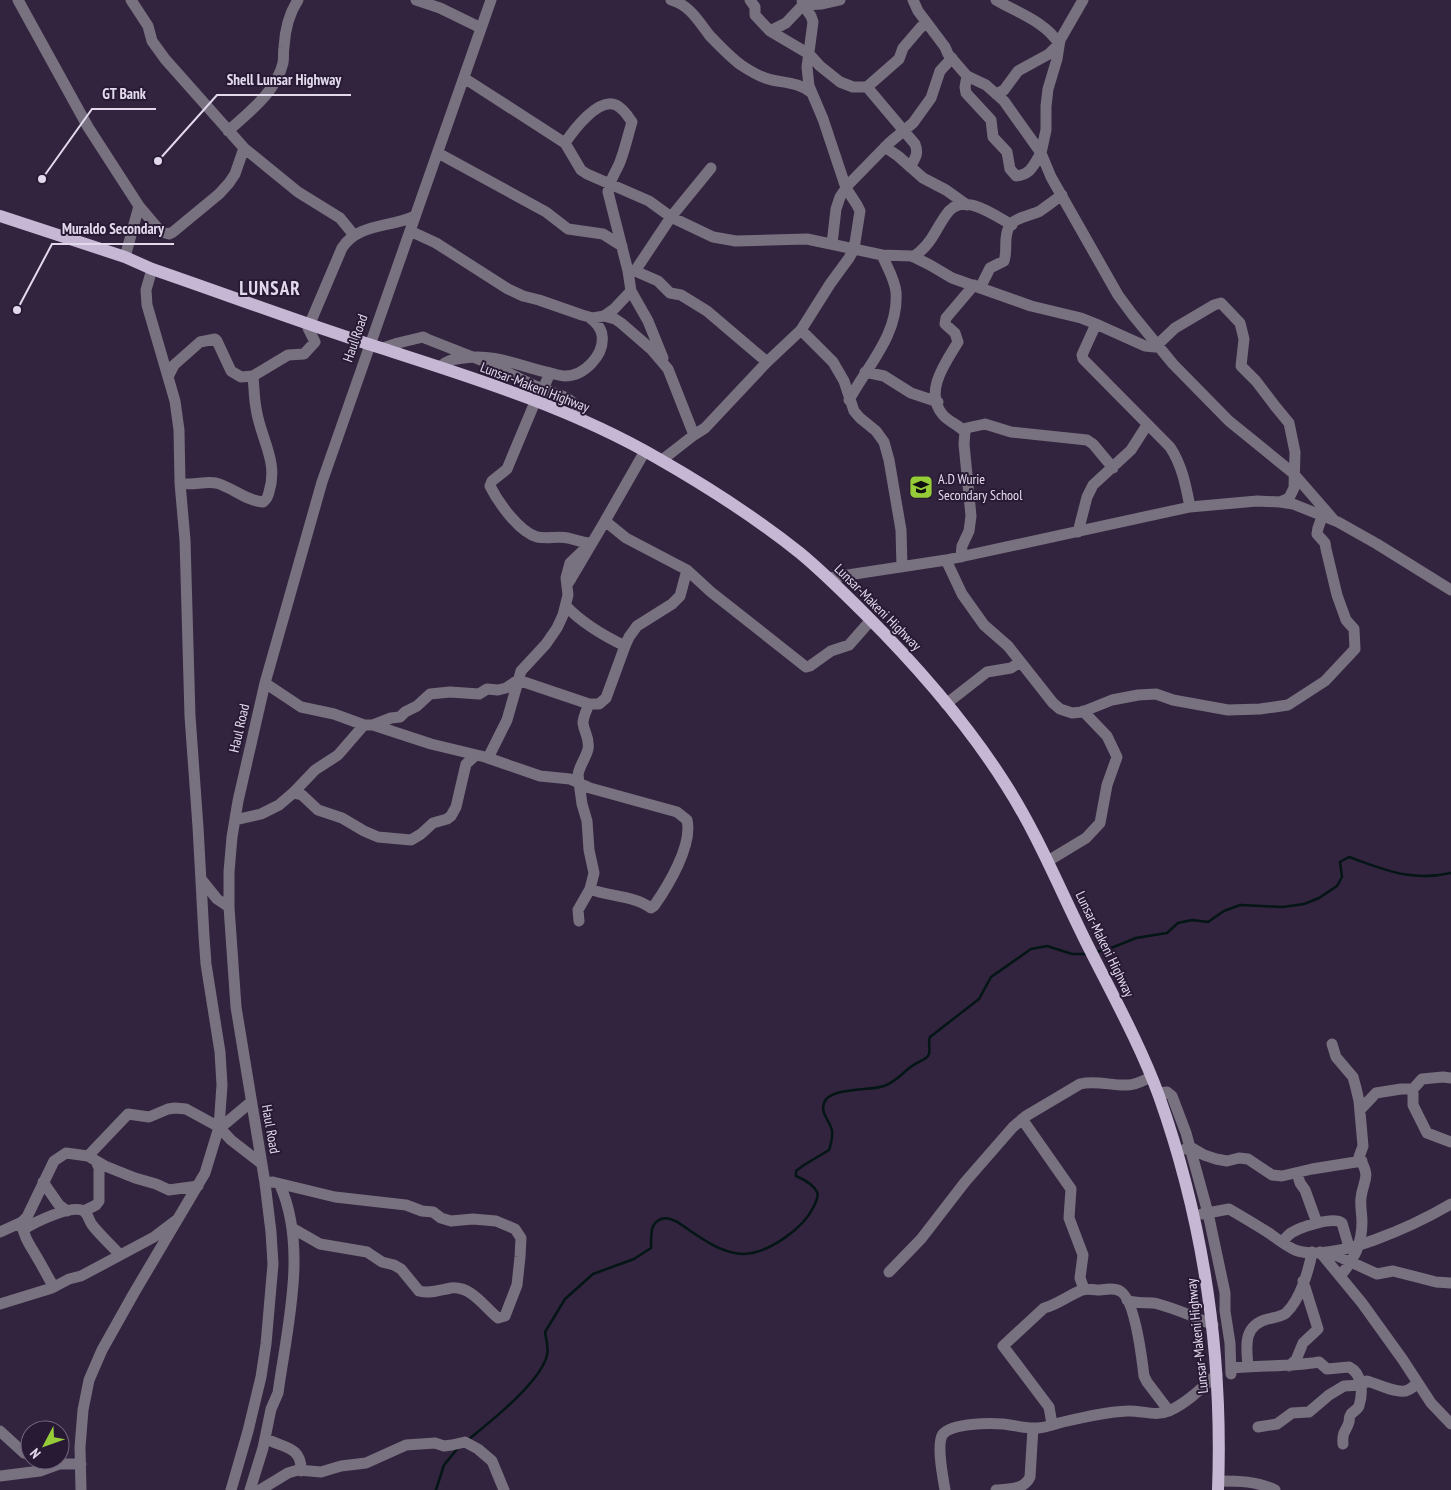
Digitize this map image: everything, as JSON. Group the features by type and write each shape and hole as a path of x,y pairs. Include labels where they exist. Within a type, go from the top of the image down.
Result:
{"main road":[{"name":"Lunsar-Makeni Highway","path":"0,216 125,257 152,269 440,368 581,420 662,460 758,522 828,578 871,620 907,658 946,704 1005,783 1031,826 1098,965 1183,1150 1213,1325 1217,1374 1218,1486"}],"street":[{"path":"18,0 88,127 139,206 161,232 169,234 173,232 220,194 235,174 244,148"},
{"path":"131,0 148,26 152,41 165,59 244,148 298,192 340,218 353,234"},
{"path":"228,131 270,91 283,63 286,24 298,0"},
{"path":"416,0 440,8 481,28"},
{"name":"Haul Road","path":"235,1489 266,1344 273,1264 265,1183 236,1007 229,907 230,855 235,820 265,683 363,342 410,231 491,0"},
{"path":"672,0 683,4 690,10 712,37 741,65 770,80 799,85 812,93"},
{"path":"750,0 755,7 755,15 770,31 809,54 830,75 840,82 853,87 867,87 899,59 903,48 921,27 927,24"},
{"path":"803,2 822,4 840,0"},
{"path":"913,0 927,24 967,76 986,85 996,94 1014,114 1041,152 1051,176 1118,295 1157,345 1234,426 1293,474 1328,518"},
{"path":"996,0 1045,27 1059,44"},
{"path":"967,76 966,93 991,120 993,136 1006,152 1013,174 1022,176 1029,172 1041,152 1046,130 1048,90 1057,59 1059,44 1083,0"},
{"path":"770,31 793,17 803,2"},
{"path":"662,460 705,428 767,362 801,330 830,284 850,258 854,249 860,211 858,204 846,188 824,119 809,86 807,67 813,22 803,2"},
{"path":"996,94 1004,90 1018,72 1049,54 1059,44"},
{"path":"832,244 836,209 846,188 885,147 904,131 929,102 940,71 952,58"},
{"path":"464,78 565,143 581,170 608,184 649,201 671,217 713,237 736,241 807,239 882,256 914,257 952,278 1031,306 1081,318 1145,346 1152,347 1157,345 1175,328 1214,305 1221,303 1240,323 1244,339 1240,366 1256,381 1289,423 1295,452 1294,488 1286,500 1280,502"},
{"path":"867,87 915,144 918,151 917,156 910,167"},
{"path":"565,143 572,132 593,110 608,103 615,104 621,108 632,122 616,173 608,184 609,199 622,246 632,271 631,291 648,320 694,435"},
{"path":"885,147 923,178 946,190 967,205"},
{"path":"438,153 546,212 568,229 603,234 622,246"},
{"path":"632,271 671,217 711,168"},
{"path":"961,557 962,546 969,531 972,516 964,444 965,432 940,410 936,384 940,370 958,342 955,333 946,324 946,318 977,287 990,268 1004,261 1007,248 1006,238 1010,227 1021,218 1042,210 1062,195"},
{"path":"914,257 928,244 950,210 956,206 967,205 983,209 1012,225"},
{"path":"125,257 139,206"},
{"path":"168,377 171,369 180,359 200,342 214,339 220,344 231,372 241,377 253,376 288,355 299,355 309,350 315,342 308,330 310,324 342,248 353,234 403,222 415,216"},
{"path":"410,231 453,252 508,289 524,296 589,317 604,316 615,319 651,349 668,369"},
{"path":"849,400 885,343 892,327 896,292 882,256"},
{"path":"81,1490 83,1410 88,1380 102,1350 205,1173 219,1127 222,1085 220,1052 206,964 190,716 185,540 180,483 180,430 175,401 147,305 146,290 152,269"},
{"path":"632,271 658,282 670,293 681,295 707,311 767,362"},
{"path":"604,316 614,309 631,291"},
{"path":"440,368 446,362 472,356 486,356 550,373 565,376 575,374 586,369 602,344 600,329 589,317"},
{"path":"1096,324 1082,355 1083,359 1170,447 1176,456 1190,507"},
{"path":"801,330 833,362 844,381 854,411 876,431 887,450 901,530 902,567"},
{"path":"383,348 423,337 472,356 567,398 580,410 581,420"},
{"path":"160,349 180,359"},
{"path":"865,372 884,376 911,393 938,402"},
{"path":"550,373 535,402 507,469 492,481 490,486 509,515 527,532 536,537 568,538 582,543 591,543"},
{"path":"180,483 188,485 213,483 255,500 264,502 267,499 272,482 272,464 256,408 253,376"},
{"path":"962,429 985,424 1010,432 1087,440 1093,444 1113,468"},
{"path":"1078,532 1087,497 1093,485 1131,450 1147,425"},
{"path":"488,758 507,720 518,680 524,667 546,644 557,628 566,606 567,570 570,563 591,543 644,451"},
{"path":"828,578 946,560 1190,507 1280,502 1293,504 1328,518 1377,544 1451,590"},
{"path":"946,560 962,594 984,625 1008,646 1060,709 1072,714 1112,700 1156,694 1173,700 1213,708 1228,710 1260,709 1288,705 1326,681 1355,649 1354,629 1346,620 1337,595 1324,543 1318,534 1328,518"},
{"path":"605,521 632,541 688,570 711,592 806,667 831,651 849,645 871,620"},
{"path":"518,680 588,704 599,704 606,698 629,637 637,626 672,604 680,596 688,570"},
{"path":"566,606 589,625 625,646"},
{"path":"946,704 987,672 1011,668 1020,662"},
{"path":"235,820 260,814 279,805 315,770 338,755 368,725 400,717 417,706 430,694 450,692 480,694 487,689 498,690 506,688 518,680"},
{"path":"265,683 301,707 334,714 432,744 488,758 540,776 570,779 590,788 677,812 687,820 688,826 682,853 670,881 654,906 651,908 643,902 599,893 590,889"},
{"path":"579,922 578,910 590,889 594,873 578,770 584,762 588,750 589,738 583,722 588,704"},
{"path":"1048,861 1086,838 1100,823 1106,785 1117,757 1107,736 1083,711"},
{"path":"293,793 302,795 318,810 347,820 378,837 411,840 433,823 451,816 456,807 466,764 476,755"},
{"path":"201,880 217,899 229,907"},
{"path":"1332,1044 1339,1062 1353,1077 1360,1110 1363,1146 1359,1157 1365,1169 1366,1178 1360,1200 1362,1223 1354,1246"},
{"path":"1451,1078 1444,1076 1422,1079 1413,1090 1413,1105 1427,1133 1451,1142"},
{"path":"890,1272 921,1240 965,1182 1022,1119 1080,1084 1089,1081 1128,1085 1151,1078"},
{"path":"1360,1110 1376,1093 1401,1089 1413,1090"},
{"path":"219,1127 251,1102"},
{"path":"92,1158 128,1114 149,1117 175,1108 186,1110 219,1127 230,1140 262,1164"},
{"path":"1022,1119 1071,1189 1069,1218 1083,1254 1080,1278 1084,1289"},
{"path":"1343,1444 1343,1432 1349,1424 1352,1414 1359,1407 1362,1385 1356,1372 1349,1367 1327,1370 1319,1362 1289,1366 1248,1366 1231,1371 1225,1293 1208,1213 1183,1150 1192,1148 1216,1159 1248,1159 1272,1175 1282,1176 1362,1161"},
{"path":"54,1287 27,1242 22,1226 54,1161 60,1156 66,1153 92,1158 135,1178 169,1190 198,1186"},
{"path":"0,1232 67,1211 76,1209 84,1211 96,1205 99,1201 99,1168 92,1158"},
{"path":"1297,1173 1317,1223"},
{"path":"43,1182 59,1205 67,1211"},
{"path":"265,1183 273,1182 335,1197 406,1205 422,1211 434,1212 441,1218 451,1221 496,1221 515,1229 521,1238 522,1245 517,1285 505,1316 498,1318 485,1304 466,1291 451,1288 439,1292 420,1291 401,1269 394,1265 382,1262 366,1252 320,1244 292,1228"},
{"path":"250,1490 271,1409 278,1393 293,1288 294,1251 292,1228 286,1198 280,1185"},
{"path":"1248,1366 1246,1344 1250,1332 1258,1323 1285,1314 1294,1302 1310,1264 1320,1252 1354,1246 1415,1223 1451,1204"},
{"path":"1194,1215 1229,1210 1295,1250 1320,1252 1352,1262 1377,1274 1393,1271 1436,1282 1451,1283"},
{"path":"84,1211 92,1225 120,1255"},
{"path":"0,1304 54,1287 69,1279 81,1276 154,1237 178,1218"},
{"path":"1282,1242 1299,1228 1317,1223 1340,1221 1357,1253 1340,1276"},
{"path":"1320,1252 1403,1360 1431,1403 1451,1423"},
{"path":"1289,1366 1296,1360 1303,1343 1318,1330 1303,1281"},
{"path":"1052,1424 1048,1407 1003,1346 1026,1326 1038,1312 1084,1289 1120,1291 1127,1300 1137,1328 1144,1376 1169,1411"},
{"path":"1127,1300 1136,1303 1157,1303 1190,1314 1213,1325"},
{"path":"945,1490 940,1443 943,1434 947,1431 959,1427 982,1424 1004,1424 1033,1428 1116,1412 1150,1413 1169,1411 1197,1392 1217,1374"},
{"path":"1258,1427 1277,1424 1292,1413 1309,1412 1344,1386 1362,1385 1367,1381 1388,1387 1396,1392 1406,1391 1418,1383"},
{"path":"996,1490 1020,1488 1027,1484 1030,1477 1033,1428"},
{"path":"0,1431 20,1449"},
{"path":"265,1438 287,1447 297,1454 301,1460 301,1471"},
{"path":"260,1490 288,1473 301,1471 321,1472 341,1466 366,1463 406,1445 435,1443 444,1446 465,1442 478,1449 492,1461 504,1490"},
{"path":"70,1461 81,1464"},
{"path":"0,1476 42,1470"},
{"path":"1218,1486 1240,1481 1262,1485 1275,1490"}],"waterway":[{"path":"1095,952 1106,950 1136,938 1167,933 1178,923 1192,920 1208,922 1224,911 1240,905 1283,907 1304,904 1319,898 1337,886 1342,877 1340,862 1349,857 1387,870 1411,875 1423,876 1451,873"},
{"path":"468,1440 514,1401 543,1366 548,1346 545,1332 565,1299 593,1274 634,1259 651,1248 652,1229 655,1223 661,1219 670,1219 715,1246 729,1252 744,1254 754,1253 785,1238 802,1223 816,1201 818,1194 815,1189 808,1182 796,1176 796,1171 829,1150 832,1131 823,1111 827,1098 834,1094 851,1090 884,1086 925,1059 929,1054 930,1037 979,999 991,977 1031,949 1047,946 1072,954 1087,954"},
{"path":"436,1490 444,1465 458,1448"}],"place":[{"name":"Shell Lunsar Highway","path":"158,161"},
{"name":"GT Bank","path":"42,179"},
{"name":"Muraldo Secondary","path":"17,310"},
{"name":"A.D Wurie Secondary School","path":"921,487"}],"district":[{"name":"LUNSAR","path":"270,288"}]}
